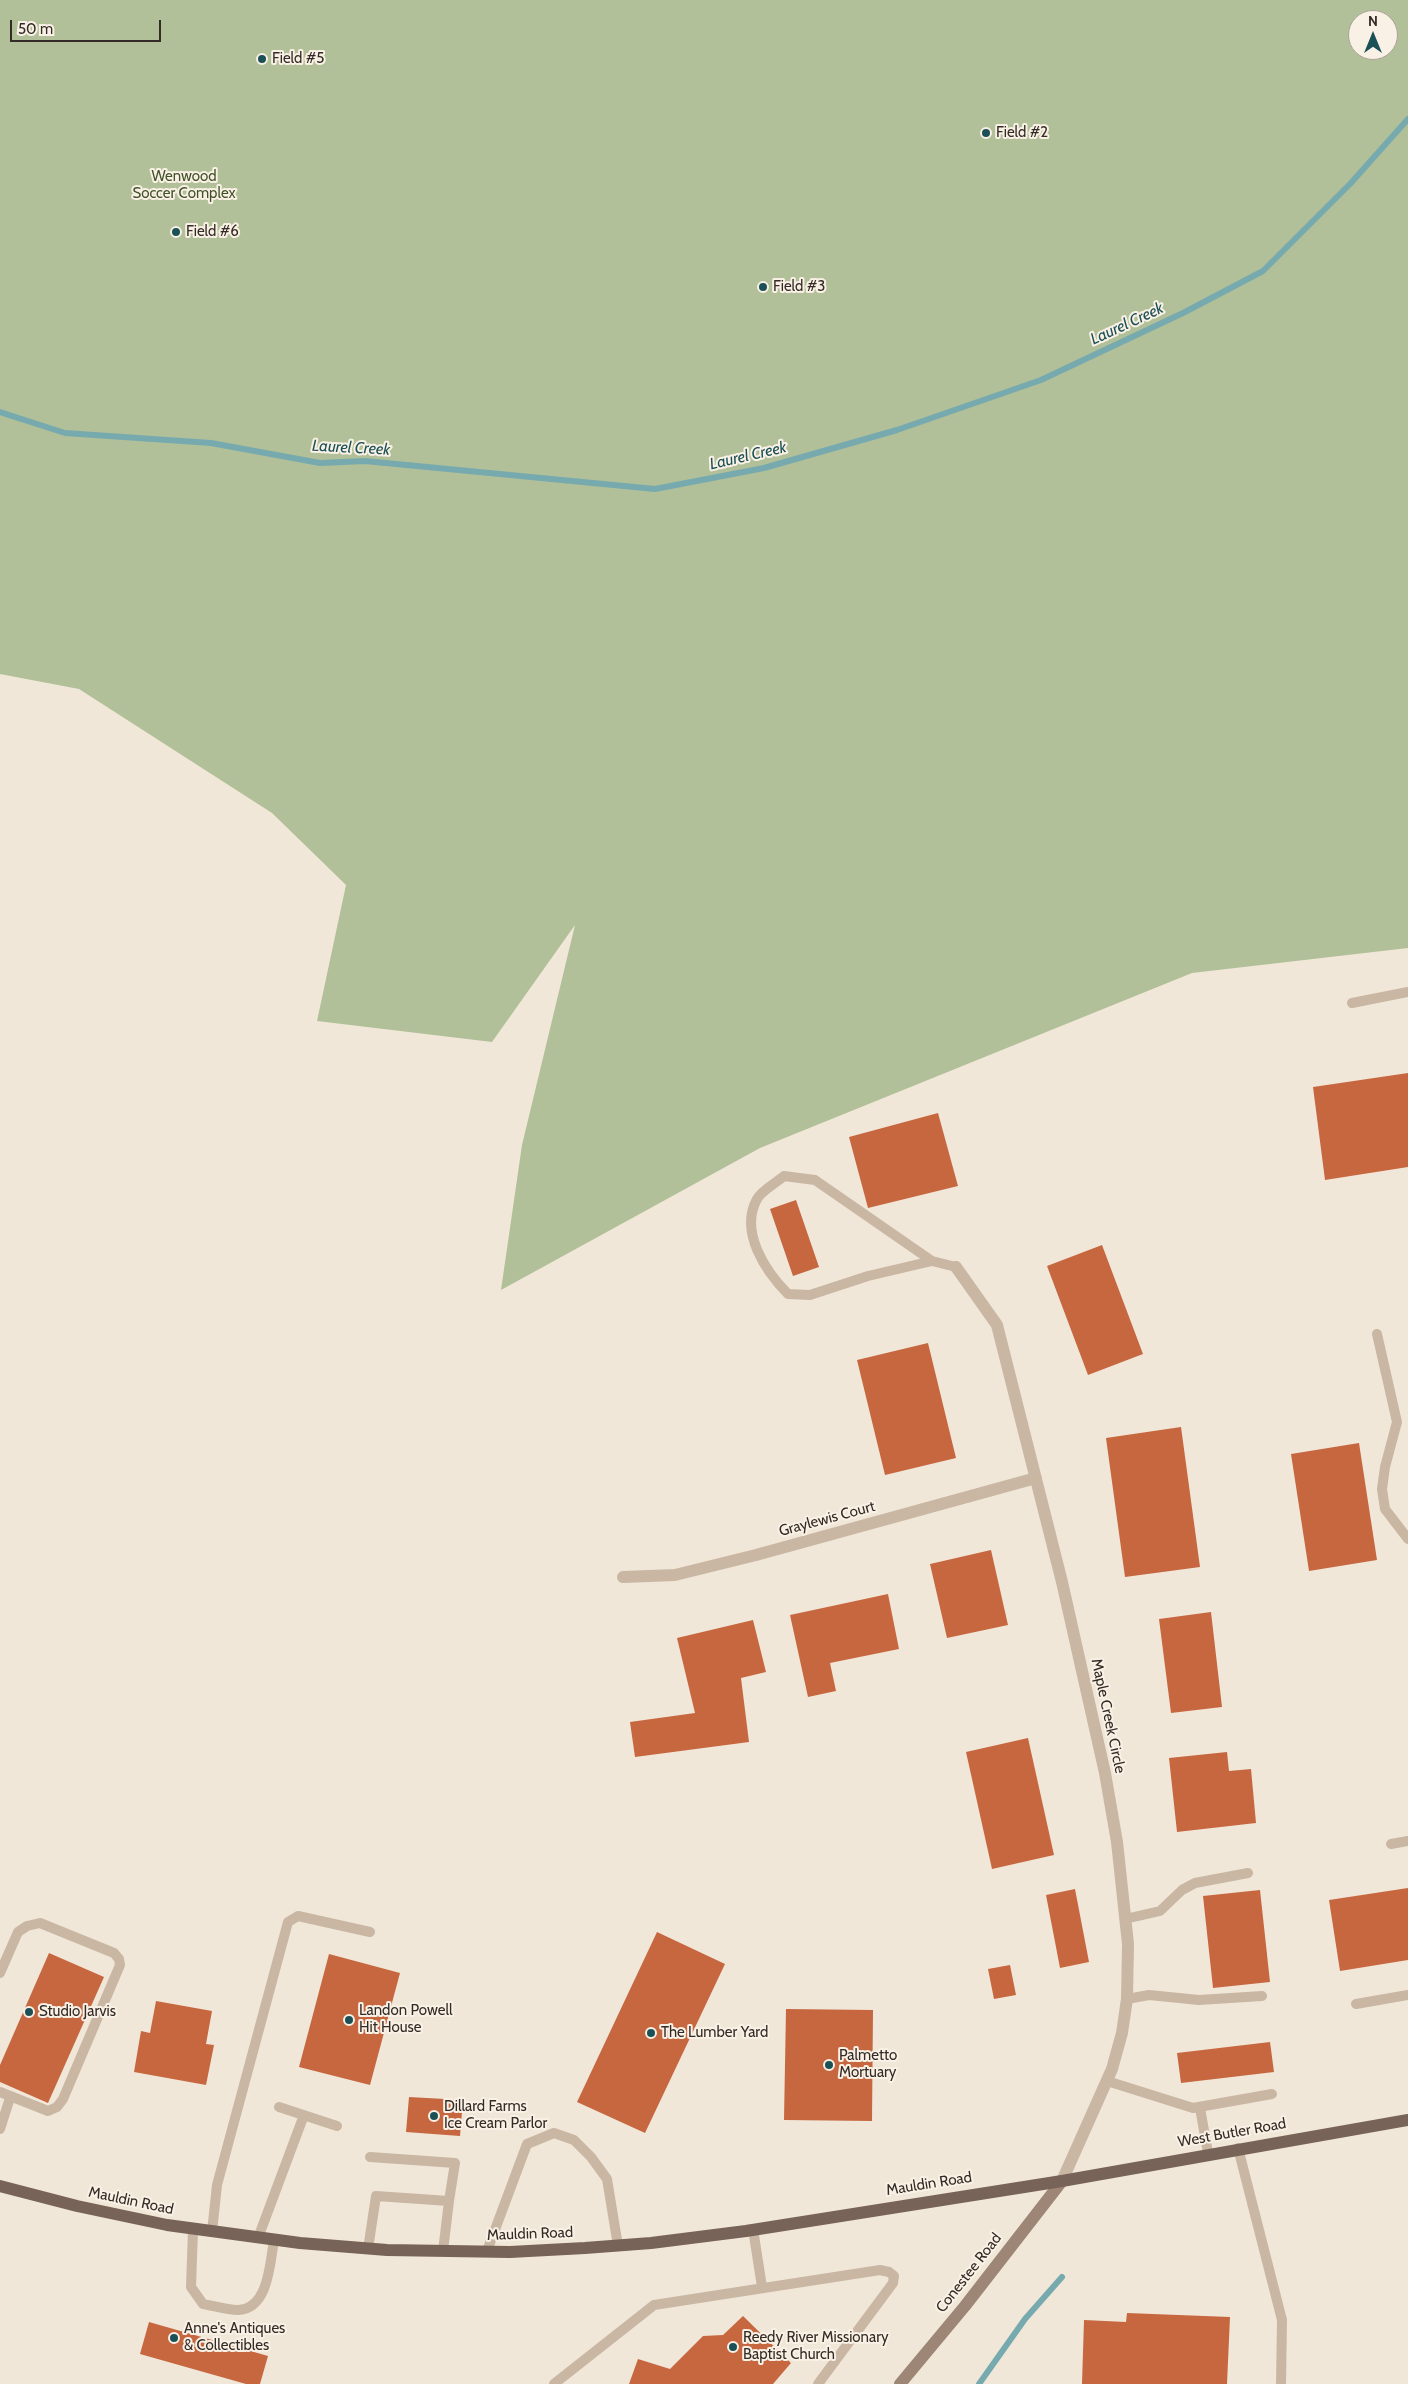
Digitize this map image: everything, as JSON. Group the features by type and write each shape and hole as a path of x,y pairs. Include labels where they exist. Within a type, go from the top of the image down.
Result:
{"main road":[{"name":"West Butler Road","path":"1062,2180 1208,2153 1408,2120"},
{"name":"Mauldin Road","path":"0,2186 77,2206 193,2230 368,2249 487,2252 618,2246 753,2229 1062,2180"},
{"name":"Conestee Road","path":"900,2384 965,2306 1062,2180"}],"street":[{"name":"Maple Creek Circle","path":"956,1267 998,1325 1105,1773 1117,1842 1128,1954 1127,1999 1122,2033 1106,2081 1062,2180"},
{"name":"Graylewis Court","path":"624,1577 675,1575 756,1556 1036,1478"}],"lane":[{"path":"1352,1003 1408,992"},
{"path":"932,1260 868,1276 810,1295 788,1294 774,1279 755,1244 751,1222 757,1199 784,1176 816,1180 932,1260 956,1267"},
{"path":"1377,1334 1397,1422 1385,1467 1382,1488 1385,1509 1408,1539"},
{"path":"1391,1844 1408,1841"},
{"path":"1125,1919 1166,1908 1182,1890 1195,1883 1248,1872"},
{"path":"212,2232 217,2185 288,1922 298,1916 370,1932"},
{"path":"0,1973 18,1932 27,1926 40,1923 114,1952 119,1959 120,1965 63,2100 57,2107 48,2111 10,2098 0,2092"},
{"path":"1127,1999 1149,1995 1200,2000 1262,1996"},
{"path":"1356,2004 1408,1995"},
{"path":"1106,2081 1150,2094 1180,2106 1200,2108 1272,2094"},
{"path":"0,2128 10,2098"},
{"path":"279,2106 337,2126"},
{"path":"1200,2108 1208,2153"},
{"path":"258,2238 304,2115"},
{"path":"487,2252 527,2144 554,2133 574,2140 607,2178 618,2246"},
{"path":"1238,2148 1282,2320 1281,2384"},
{"path":"370,2157 455,2163 443,2251"},
{"path":"368,2249 376,2196 449,2201"},
{"path":"753,2229 762,2288"},
{"path":"193,2230 191,2287 204,2304 239,2310 255,2303 266,2286 274,2240"},
{"path":"554,2384 654,2305 880,2270 889,2272 894,2276 893,2283 818,2384"}],"green space":[{"name":"Wenwood Soccer Complex","path":"0,0 1408,0 1408,948 1192,973 760,1148 501,1290 522,1145 575,925 492,1042 317,1021 346,885 272,813 79,689 0,674"}],"building":[{"path":"1408,1073 1408,1167 1325,1180 1313,1087"},
{"path":"938,1113 958,1186 868,1208 849,1137"},
{"path":"796,1200 819,1267 793,1276 770,1209"},
{"path":"1102,1245 1143,1354 1088,1375 1047,1266"},
{"path":"928,1343 956,1458 885,1475 857,1360"},
{"path":"1181,1427 1200,1567 1125,1577 1106,1438"},
{"path":"1359,1443 1377,1560 1309,1571 1291,1454"},
{"path":"991,1550 1008,1625 947,1638 930,1564"},
{"path":"888,1594 899,1649 830,1663 836,1691 808,1697 790,1615"},
{"path":"1211,1612 1222,1707 1171,1713 1159,1619"},
{"path":"753,1620 766,1672 741,1678 749,1742 635,1757 630,1722 695,1713 677,1638"},
{"path":"1028,1738 1054,1855 992,1869 966,1752"},
{"path":"1227,1752 1229,1771 1251,1769 1256,1823 1177,1832 1169,1758"},
{"path":"1408,1888 1408,1960 1340,1971 1329,1900"},
{"path":"1075,1889 1089,1962 1060,1968 1046,1895"},
{"path":"1260,1890 1270,1982 1213,1988 1203,1896"},
{"name":"The Lumber Yard","path":"657,1932 725,1964 645,2133 577,2102"},
{"path":"49,1953 104,1977 48,2103 0,2082 0,2065"},
{"name":"Landon Powell Hit House","path":"329,1954 400,1973 370,2085 299,2067"},
{"path":"1010,1965 1016,1995 994,1999 988,1969"},
{"path":"156,2001 212,2011 206,2044 214,2045 206,2085 134,2072 141,2031 150,2033"},
{"name":"Palmetto Mortuary","path":"786,2009 873,2010 872,2121 784,2120"},
{"path":"1270,2042 1274,2072 1181,2083 1177,2053"},
{"name":"Dillard Farms Ice Cream Parlor","path":"409,2097 463,2100 460,2136 406,2132"},
{"path":"1127,2313 1230,2317 1227,2384 1082,2384 1084,2320 1126,2322"},
{"name":"Reedy River Missionary Baptist Church","path":"743,2316 791,2363 773,2384 629,2384 638,2359 670,2369 703,2336 723,2335"},
{"name":"Anne's Antiques & Collectibles","path":"149,2322 268,2356 260,2384 246,2384 140,2354"}],"waterway":[{"name":"Laurel Creek","path":"0,412 65,433 211,443 320,463 365,461 655,489 764,468 897,430 1041,380 1183,313 1263,271 1350,184 1408,119"},
{"path":"979,2384 1025,2319 1062,2277"}],"place":[{"name":"Field #5","path":"262,59"},
{"name":"Field #2","path":"986,133"},
{"name":"Field #6","path":"176,232"},
{"name":"Field #3","path":"763,287"},
{"name":"Studio Jarvis","path":"29,2012"},
{"name":"Landon Powell Hit House","path":"349,2020"},
{"name":"The Lumber Yard","path":"651,2033"},
{"name":"Palmetto Mortuary","path":"829,2065"},
{"name":"Dillard Farms Ice Cream Parlor","path":"434,2116"},
{"name":"Anne's Antiques & Collectibles","path":"174,2338"},
{"name":"Reedy River Missionary Baptist Church","path":"733,2347"}]}
